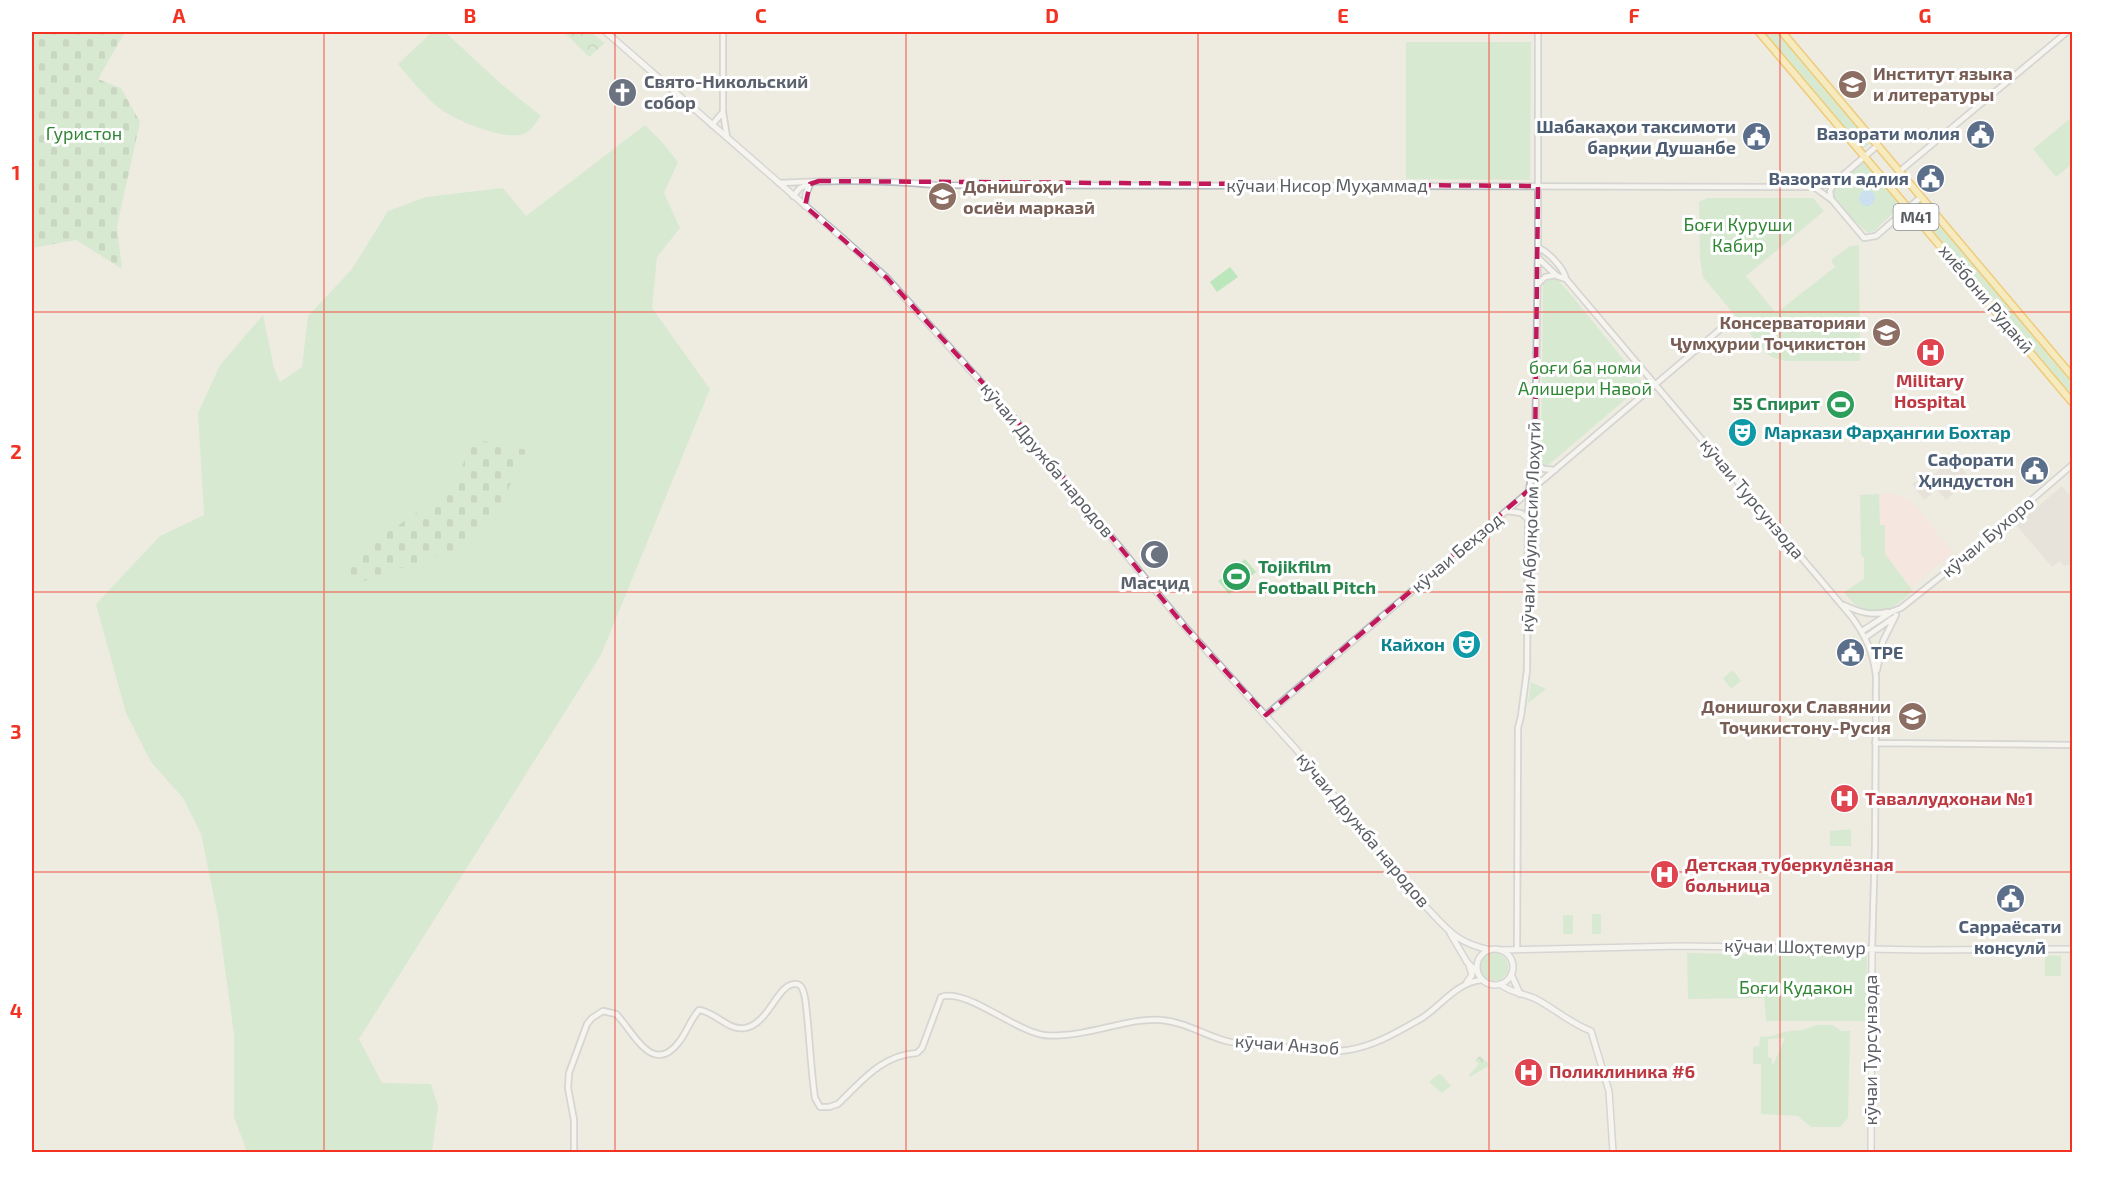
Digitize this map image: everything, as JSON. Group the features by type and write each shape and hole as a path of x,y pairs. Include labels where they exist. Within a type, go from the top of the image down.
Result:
{"highway":[{"name":"хиёбони Рӯдакӣ","path":"1759,32 2073,402"},
{"name":"M41","path":"1782,32 2073,376"}],"main road":[{"name":"кӯчаи Дружба народов","path":"606,32 886,278 1004,406 1186,628 1266,715 1393,868 1447,929"},
{"path":"805,206 810,184"},
{"path":"1447,929 1463,942 1508,954 1513,964"},
{"path":"1447,929 1467,962 1472,975 1467,982"},
{"name":"кӯчаи Шоҳтемур","path":"1499,950 1681,946 1925,950 2073,949"},
{"name":"кӯчаи Турсунзода","path":"1871,1152 1872,948"},
{"path":"1467,962 1482,980 1490,985 1500,984 1507,981 1511,974 1517,949"},
{"path":"1478,973 1479,959 1490,950"},
{"path":"1511,974 1523,994"},
{"path":"1500,984 1508,990 1540,1002 1575,1026 1591,1031 1609,1091 1613,1152"}],"street":[{"path":"723,32 723,112 727,137"},
{"name":"кӯчаи Абулқосим Лоҳутӣ","path":"1517,949 1518,728 1527,670 1528,519 1529,490 1534,462 1538,284 1538,32"},
{"path":"1900,171 2067,32"},
{"path":"712,125 723,112"},
{"name":"кӯчаи Нисор Муҳаммад","path":"778,183 896,181 947,185 1814,187 1834,182 1878,146"},
{"name":"кӯчаи Нисор Муҳаммад","path":"793,196 801,188 819,181"},
{"path":"1832,200 1830,191 1834,182"},
{"path":"1814,187 1832,200 1864,238 1876,236 1922,197"},
{"name":"кӯчаи Турсунзода","path":"1538,247 1565,273 1566,279 1840,603 1866,637 1874,657 1876,676 1872,948"},
{"path":"1538,258 1557,276"},
{"path":"1538,284 1545,277 1557,276 1566,279"},
{"name":"кӯчаи Беҳзод","path":"1266,715 1730,321"},
{"path":"1534,462 1544,470 1555,470"},
{"name":"кӯчаи Бухоро","path":"1866,637 1964,558 2073,465"},
{"path":"1507,511 1521,513 1528,519"},
{"path":"1840,603 1857,612 1895,613 1883,642 1876,676"},
{"name":"кӯчаи Бухоро","path":"1862,631 1895,613"},
{"path":"1875,743 2073,745"},
{"path":"1467,982 1482,980"},
{"name":"кӯчаи Анзоб","path":"574,1152 574,1120 568,1088 569,1073 587,1024 596,1014 603,1011 616,1014 643,1048 651,1053 662,1054 676,1046 699,1010 709,1012 729,1025 744,1028 761,1020 784,989 799,984 805,996 815,1098 820,1107 829,1107 838,1104 883,1062 903,1054 917,1053 922,1048 940,997 949,995 984,1007 1029,1031 1046,1035 1086,1032 1159,1019 1180,1023 1237,1043 1331,1052 1370,1045 1401,1030 1422,1018 1467,982"}],"highlighted area":[{"path":"819,181 1538,186 1535,456 1529,490 1266,715 1186,628 1012,415 887,278 805,206 810,184"}],"shaded area":[{"path":"1953,458 1971,479 1946,500 1928,479"},
{"path":"1920,479 1932,494 1924,500 1912,484"},
{"path":"2062,486 2072,497 2072,564 2063,566 2060,561 2052,567 2016,525"},
{"path":"1879,494 1894,494 1913,503 1953,553 1911,587 1885,554 1885,525 1880,525"}],"green space":[{"name":"Гуристон","path":"32,32 125,32 98,79 121,88 140,122 117,226 122,269 76,240 32,248"},
{"path":"432,32 445,32 500,83 541,116 530,130 518,135 507,135 484,130 443,111 425,95 398,64"},
{"path":"564,32 590,32 605,43 589,57"},
{"path":"1762,32 1776,32 1871,143 1862,150"},
{"path":"1406,42 1531,42 1530,180 1406,179"},
{"path":"2072,117 2072,164 2056,177 2033,149"},
{"path":"645,125 678,162 664,193 680,228 657,257 652,308 710,389 601,655 359,1039 382,1083 431,1084 438,1106 432,1152 247,1152 234,1117 234,1035 218,917 201,834 183,798 151,762 126,713 96,604 160,536 204,515 198,413 220,365 263,315 274,368 280,382 302,367 308,316 352,269 388,211 426,197 503,188 526,216"},
{"path":"1864,161 1902,205 1874,231 1868,233 1847,215 1833,198 1832,193 1836,183"},
{"name":"Боғи Куруши Кабир","path":"1708,198 1813,198 1824,211 1746,276 1776,313 1835,267 1831,260 1850,246 1859,245 1860,361 1787,361 1774,358 1766,353 1703,277 1700,260 1699,202"},
{"path":"1921,204 2072,380 2072,396 1917,215 1916,209"},
{"path":"1230,267 1238,277 1217,292 1210,282"},
{"name":"боғи ба номи Алишери Навоӣ","path":"1551,279 1558,280 1568,291 1641,381 1640,387 1545,468 1539,465 1543,284"},
{"path":"473,439 527,450 495,516 468,545 361,582 350,591 344,571 346,560 430,504 458,477"},
{"path":"1879,494 1880,525 1885,525 1885,554 1913,591 1887,609 1869,611 1852,602 1844,592 1864,579 1864,558 1861,555 1860,495"},
{"name":"Tojikfilm Football Pitch","path":"1245,559 1256,572 1229,594 1218,581"},
{"path":"1733,670 1741,681 1731,689 1723,678"},
{"path":"1531,682 1546,689 1528,703"},
{"path":"1851,829 1851,846 1830,846 1830,831"},
{"path":"1592,914 1601,914 1601,934 1592,934"},
{"path":"1563,915 1573,915 1573,934 1563,934"},
{"path":"1494,953 1504,957 1508,967 1504,977 1494,981 1484,977 1480,967 1484,957"},
{"name":"Боғи Кудакон","path":"1687,953 1867,956 1867,1021 1766,1021 1764,998 1688,999"},
{"path":"2045,955 2061,956 2061,976 2045,976"},
{"path":"1816,1025 1833,1025 1841,1031 1850,1031 1848,1118 1840,1127 1811,1127 1798,1116 1761,1114 1761,1064 1753,1064 1753,1047 1759,1046 1760,1037 1803,1030","holes":["1785,1038 1773,1065 1772,1058 1768,1057 1768,1039"]},
{"path":"1480,1056 1490,1065 1470,1077 1469,1075 1479,1064 1475,1060"},
{"path":"1439,1074 1451,1086 1442,1093 1429,1082"}],"water":[{"path":"1867,190 1873,192 1875,198 1873,204 1867,206 1861,204 1859,198 1861,192"}],"place":[{"name":"Институт языка и литературы","path":"1852,84"},
{"name":"Свято-Никольский собор","path":"623,92"},
{"name":"Вазорати молия","path":"1981,134"},
{"name":"Шабакаҳои таксимоти барқии Душанбе","path":"1757,137"},
{"name":"Вазорати адлия","path":"1930,179"},
{"name":"Донишгоҳи осиёи марказӣ","path":"942,197"},
{"name":"Консерваторияи Ҷумҳурии Тоҷикистон","path":"1887,333"},
{"name":"Military Hospital","path":"1930,352"},
{"name":"55 Спирит","path":"1841,404"},
{"name":"Маркази Фарҳангии Бохтар","path":"1743,433"},
{"name":"Сафорати Ҳиндустон","path":"2035,470"},
{"name":"Масҷид","path":"1155,554"},
{"name":"Tojikfilm Football Pitch","path":"1237,577"},
{"name":"Кайхон","path":"1466,645"},
{"name":"TPE","path":"1850,653"},
{"name":"Донишгоҳи Славянии Тоҷикистону-Русия","path":"1912,717"},
{"name":"Таваллудхонаи №1","path":"1844,799"},
{"name":"Детская туберкулёзная больница","path":"1664,875"},
{"name":"Сарраёсати консулӣ","path":"2010,898"},
{"name":"Поликлиника #6","path":"1528,1072"}]}
